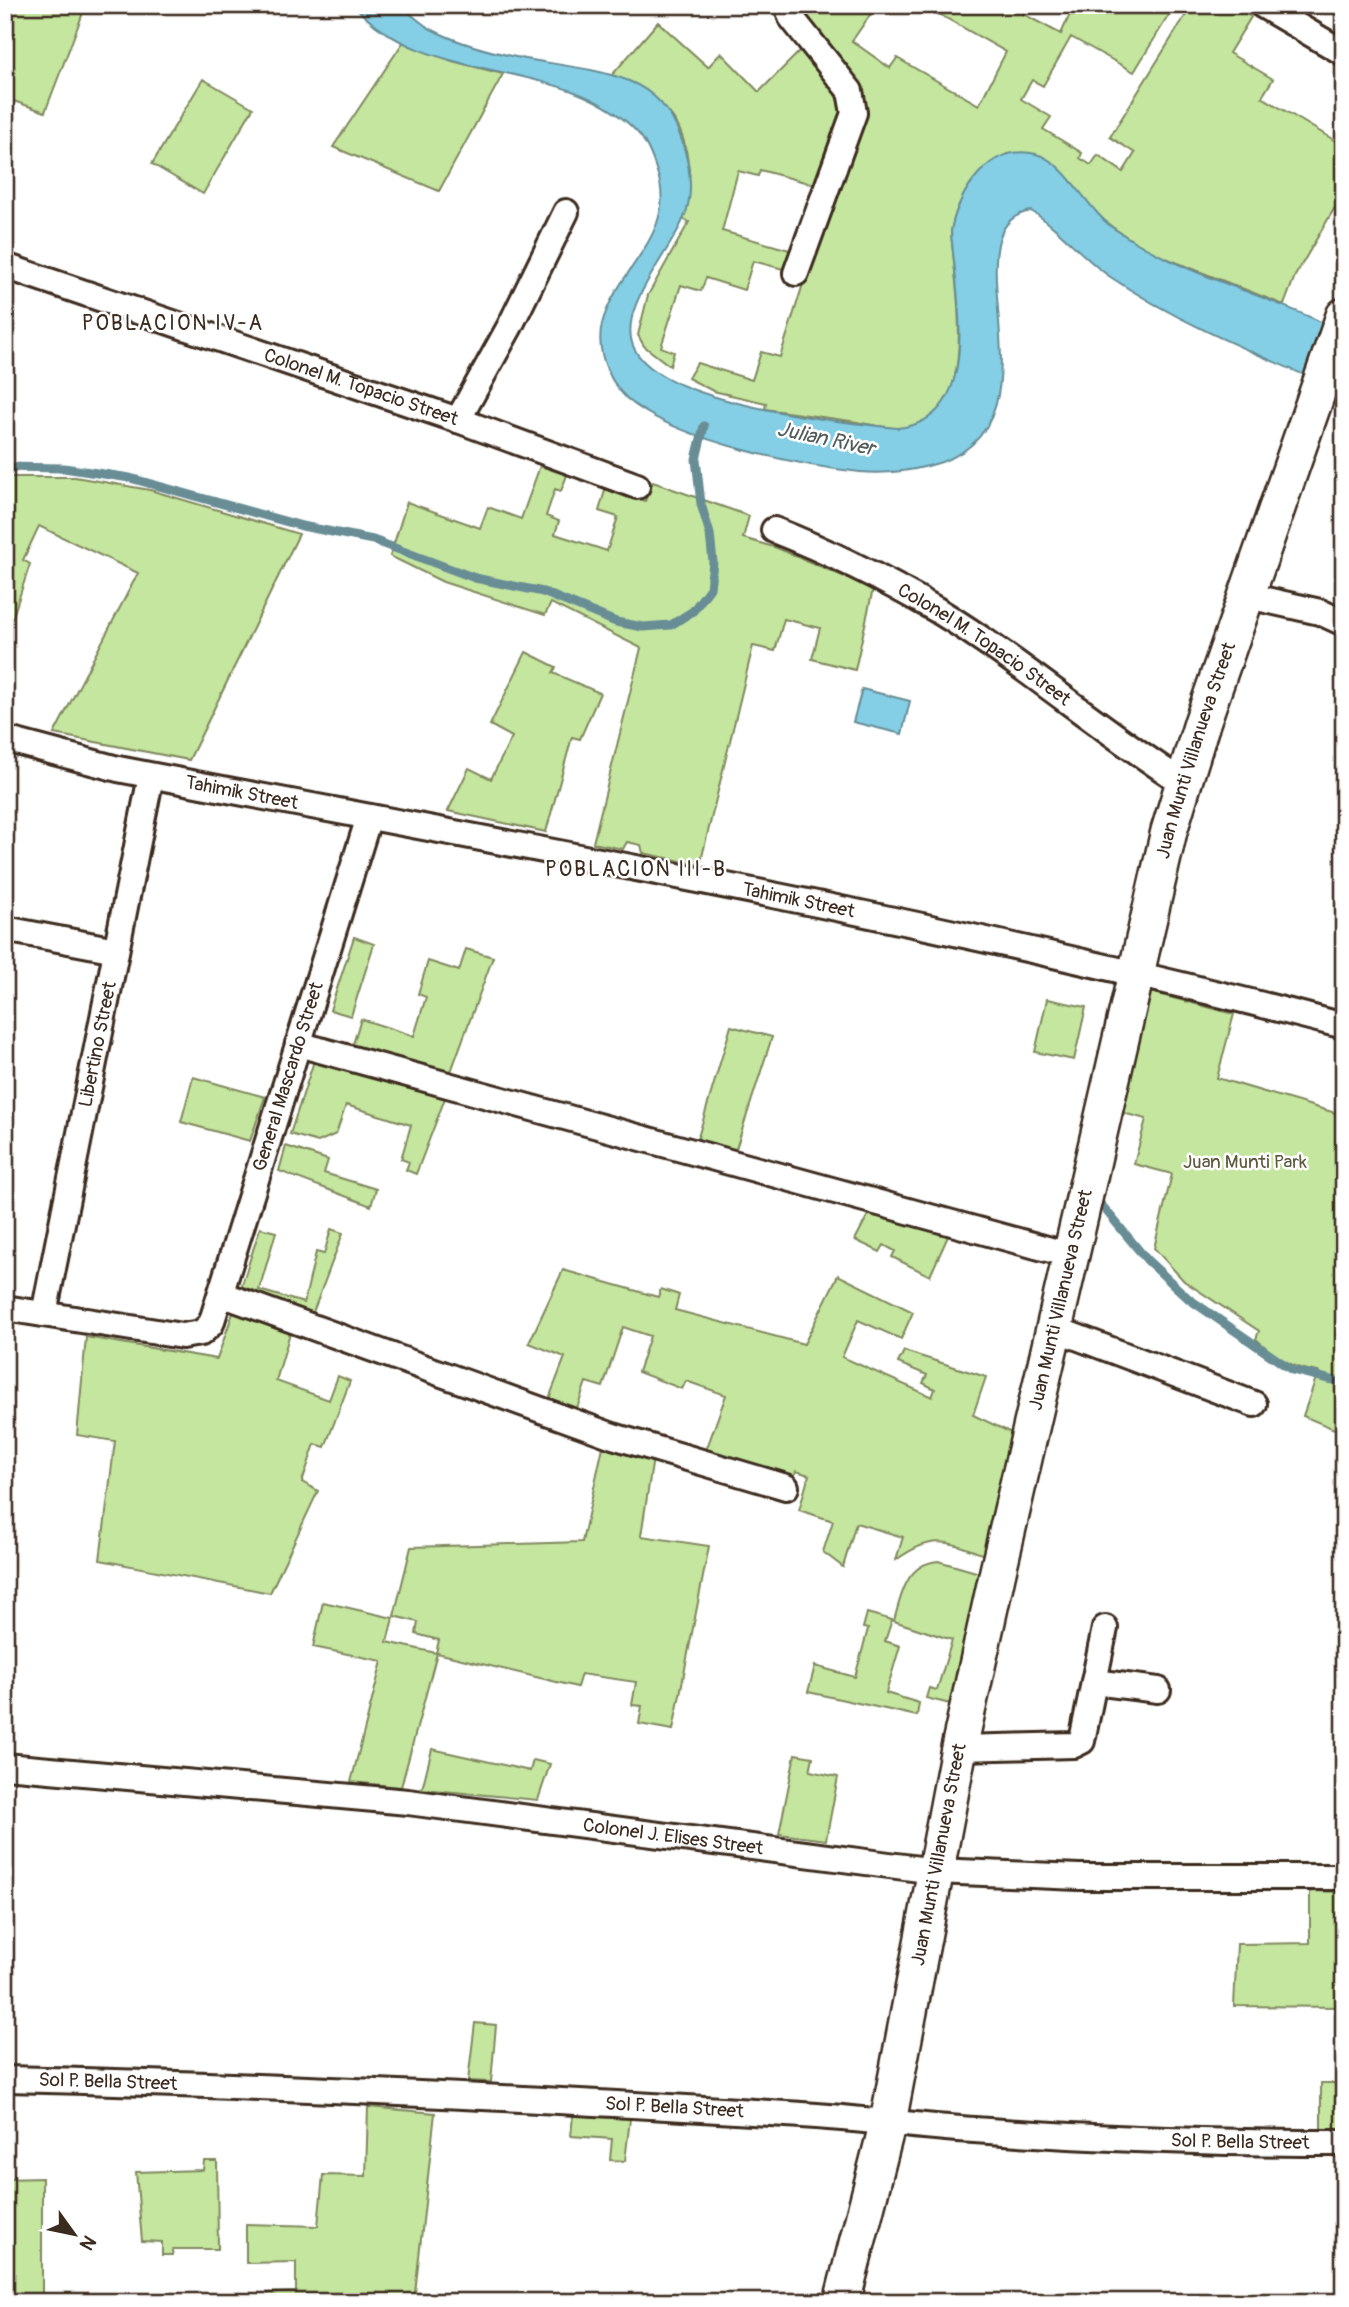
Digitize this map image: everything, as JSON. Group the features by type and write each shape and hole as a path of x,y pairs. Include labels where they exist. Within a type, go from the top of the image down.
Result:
{"street":[{"path":"788,5 791,17 850,91 854,113 796,273"},
{"path":"1262,5 1344,54"},
{"path":"458,420 510,326 566,212"},
{"name":"Colonel M. Topacio Street","path":"5,266 458,420 637,486"},
{"name":"Juan Munti Villanueva Street","path":"842,2302 888,2122 959,1748 1069,1255 1139,972 1182,782 1342,320"},
{"name":"Colonel M. Topacio Street","path":"774,530 848,562 937,611 1087,719 1182,782"},
{"path":"1248,596 1320,612 1344,622"},
{"name":"Tahimik Street","path":"5,739 151,776 835,908 1139,972 1344,1026"},
{"name":"Libertino Street","path":"44,1314 151,776"},
{"name":"General Mascardo Street","path":"44,1314 182,1336 201,1333 211,1324 369,817"},
{"path":"5,929 117,950"},
{"path":"298,1044 1069,1255"},
{"path":"221,1294 613,1436 786,1487"},
{"path":"5,1308 44,1314"},
{"path":"1054,1328 1254,1404"},
{"path":"959,1748 1074,1745 1082,1741 1086,1734 1105,1628"},
{"path":"1094,1682 1158,1690"},
{"name":"Colonel J. Elises Street","path":"5,1766 408,1802 935,1871 1079,1877 1344,1877"},
{"name":"Sol P. Bella Street","path":"5,2079 209,2084 497,2097 1097,2138 1344,2143"}],"green space":[{"path":"5,5 86,5 45,112 5,98"},
{"path":"800,5 877,5 852,41 890,68 897,58 979,105 1006,52 923,5 1026,5 1023,14 1061,34 1074,5 1175,5 1134,72 1071,37 1043,86 1032,80 1021,99 1051,117 1043,129 1082,153 1080,158 1091,165 1098,155 1123,172 1135,153 1110,137 1192,5 1232,5 1251,17 1229,53 1273,79 1262,97 1344,146 1344,212 1334,209 1295,276 1284,305 1148,251 1112,227 1089,207 1067,177 1007,154 977,177 963,196 954,218 951,231 959,342 956,371 948,397 935,417 914,427 890,428 765,409 766,403 713,391 688,378 697,363 752,380 761,352 780,357 821,227 861,130 863,108 860,90 853,74 809,21"},
{"path":"658,22 708,67 721,53 759,92 802,49 833,89 840,106 840,122 816,185 760,170 758,176 738,171 722,231 793,251 787,270 753,261 744,290 706,278 701,291 681,285 661,347 674,352 670,366 644,346 638,335 648,295 689,222 683,219 689,195 686,151 677,124 664,107 644,90 612,75"},
{"path":"404,41 452,61 503,74 439,191 333,147"},
{"path":"203,79 253,108 203,194 152,164"},
{"path":"540,466 567,475 561,491 555,489 546,516 559,521 555,534 607,551 618,517 599,511 606,487 645,501 653,482 749,516 743,538 777,548 873,589 855,670 812,659 820,628 784,619 775,651 753,646 700,865 643,853 641,845 627,842 623,849 593,843 641,648 551,603 545,615 443,582 390,556 407,502 480,528 488,507 521,519"},
{"path":"5,477 75,477 150,490 299,534 189,760 54,734 138,573 39,526 23,560 30,564 5,641"},
{"path":"526,652 556,667 553,673 600,693 580,739 572,737 546,832 448,811 469,768 491,779 512,737 490,725"},
{"path":"354,937 374,944 351,1016 330,1010"},
{"path":"466,949 493,957 449,1077 351,1050 361,1019 414,1036 426,997 418,994 428,961 459,971"},
{"name":"Juan Munti Park","path":"1150,992 1234,1014 1217,1078 1339,1114 1344,1103 1344,1433 1303,1416 1318,1372 1292,1365 1270,1351 1256,1339 1259,1331 1184,1281 1154,1248 1172,1174 1134,1164 1146,1119 1119,1112"},
{"path":"1047,999 1086,1007 1074,1060 1035,1052"},
{"path":"731,1026 772,1037 734,1155 696,1144"},
{"path":"315,1058 447,1093 416,1174 406,1170 409,1162 401,1159 411,1125 346,1105 336,1134 318,1142 290,1134"},
{"path":"193,1077 265,1097 250,1141 181,1122"},
{"path":"286,1146 328,1160 324,1173 376,1189 371,1206 279,1171"},
{"path":"871,1209 940,1228 943,1235 949,1234 930,1276 892,1257 895,1251 884,1245 880,1252 855,1240"},
{"path":"260,1228 276,1232 259,1290 304,1303 316,1252 324,1254 331,1229 343,1233 312,1315 240,1291"},
{"path":"563,1270 658,1297 661,1289 679,1295 675,1310 804,1344 838,1275 913,1312 901,1339 858,1320 842,1357 932,1397 935,1389 923,1383 927,1375 898,1363 904,1351 986,1377 973,1415 1014,1434 987,1556 961,1546 940,1542 920,1546 896,1560 903,1537 856,1523 843,1567 823,1552 833,1521 799,1510 809,1475 796,1471 793,1481 704,1456 726,1395 686,1381 682,1389 638,1372 650,1336 623,1327 603,1387 586,1382 575,1414 547,1404 565,1357 529,1343"},
{"path":"235,1307 292,1326 276,1381 329,1400 338,1376 350,1381 325,1447 315,1444 302,1482 318,1491 270,1593 100,1560 115,1441 77,1435 86,1337 217,1359"},
{"path":"604,1442 653,1458 641,1536 709,1546 673,1730 639,1724 642,1706 632,1705 636,1682 581,1674 577,1687 437,1653 401,1787 351,1782 382,1661 313,1647 323,1602 393,1618 387,1642 436,1653 439,1640 416,1634 418,1622 394,1616 411,1547 582,1542"},
{"path":"938,1561 983,1574 954,1705 926,1698 929,1688 937,1690 952,1640 894,1621 903,1591 912,1574 927,1563"},
{"path":"867,1613 892,1620 885,1641 900,1646 886,1693 919,1703 917,1716 808,1692 815,1666 855,1677 868,1629 863,1628"},
{"path":"432,1749 530,1771 533,1760 550,1764 538,1800 422,1789"},
{"path":"795,1754 813,1757 810,1771 838,1777 826,1840 779,1834"},
{"path":"1310,1891 1344,1892 1344,2007 1234,2006 1237,1944 1310,1943"},
{"path":"475,2023 496,2025 491,2082 468,2081"},
{"path":"1321,2083 1344,2083 1344,2131 1321,2132"},
{"path":"368,2107 435,2113 414,2302 268,2302 268,2293 296,2292 296,2262 246,2263 246,2224 318,2226 323,2175 366,2176"},
{"path":"573,2115 630,2119 625,2161 610,2160 612,2139 571,2136"},
{"path":"204,2161 217,2161 218,2249 173,2249 172,2255 162,2255 162,2242 142,2241 136,2172 203,2170"},
{"path":"42,2178 42,2301 5,2301 5,2179"}],"water":[{"name":"Julian River","path":"354,5 396,5 431,29 462,42 516,57 615,76 639,86 662,104 673,120 684,146 689,172 688,205 673,239 640,296 632,315 630,333 635,350 652,369 680,384 715,397 755,407 835,421 897,428 925,420 944,403 954,379 959,350 957,287 951,231 955,216 978,174 990,163 1019,153 1036,154 1058,167 1106,222 1143,246 1199,273 1316,319 1344,333 1344,392 1224,339 1136,294 1109,276 1031,211 1006,225 997,252 1000,374 993,414 971,446 928,466 869,473 775,458 683,430 657,418 626,398 612,380 601,346 602,324 609,304 643,251 660,214 662,194 657,172 642,137 608,108 573,91 456,62 418,49 384,31"},
{"path":"862,689 910,701 902,734 853,722"}],"waterway":[{"path":"5,467 64,468 130,478 302,526 373,540 475,578 543,592 616,622 643,627 671,625 693,611 710,588 713,562 710,534 701,504 696,459 704,426"},
{"path":"1094,1196 1147,1260 1189,1299 1292,1370 1344,1383"}],"district":[{"name":"POBLACION IV-A","path":"173,323"},
{"name":"POBLACION III-B","path":"636,869"}]}
